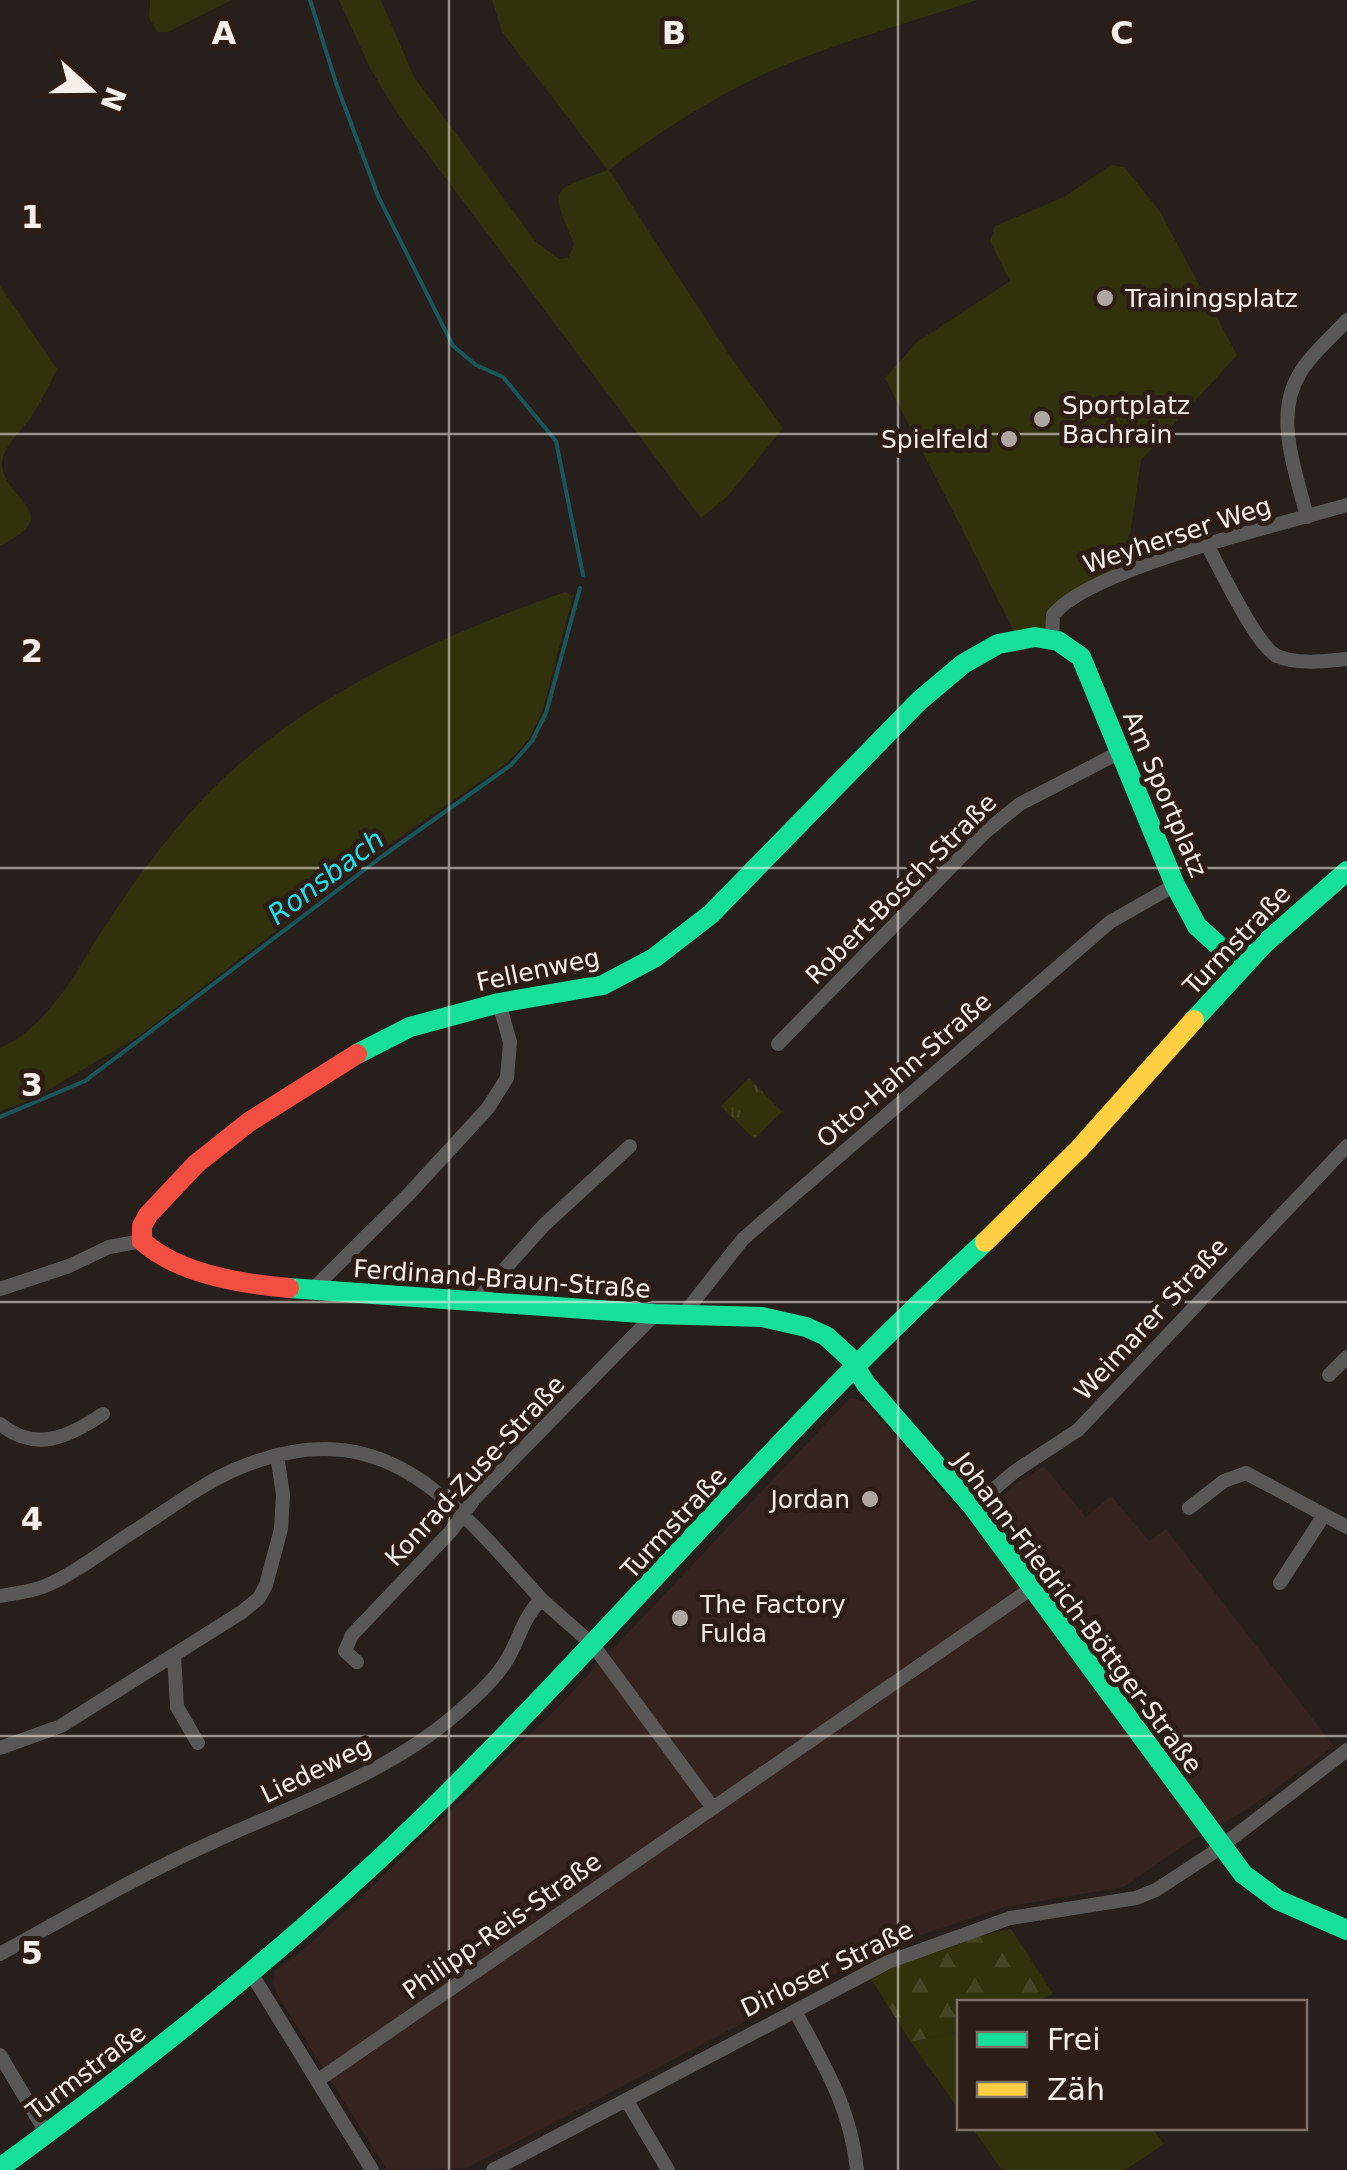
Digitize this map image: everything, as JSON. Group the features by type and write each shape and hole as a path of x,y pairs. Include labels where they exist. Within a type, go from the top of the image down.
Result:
{"street":[{"path":"1307,517 1291,452 1286,404 1300,372 1347,320"},
{"name":"Weyherser Weg","path":"1052,639 1053,614 1078,593 1208,545 1347,505"},
{"path":"1208,545 1257,636 1275,656 1314,662 1347,660"},
{"name":"Fellenweg","path":"142,1242 142,1226 148,1215 196,1164 249,1122 335,1065 410,1027 498,1002 603,985 654,958 711,914 952,672 986,650 1018,638 1052,639"},
{"name":"Am Sportplatz","path":"1052,639 1081,658 1175,884 1198,926 1241,966"},
{"name":"Robert-Bosch-Straße","path":"778,1044 984,833 1020,804 1120,752"},
{"name":"Turmstraße","path":"0,2168 251,1972 378,1860 594,1645 854,1366 1082,1148 1241,966 1309,900 1347,871"},
{"name":"Otto-Hahn-Straße","path":"683,1315 743,1239 1110,922 1175,884"},
{"path":"311,1291 488,1108 507,1078 510,1042 498,1002"},
{"path":"475,1302 544,1225 630,1146"},
{"name":"Weimarer Straße","path":"973,1507 1014,1472 1078,1430 1347,1146"},
{"path":"0,1289 69,1266 108,1247 142,1242"},
{"name":"Ferdinand-Braun-Straße","path":"142,1242 171,1261 208,1274 311,1291 655,1314 762,1317 826,1336 854,1366"},
{"name":"Konrad-Zuse-Straße","path":"357,1662 345,1652 352,1634 475,1498 655,1314"},
{"path":"1329,1376 1347,1357"},
{"name":"Johann-Friedrich-Böttger-Straße","path":"854,1366 973,1507 1221,1847"},
{"path":"0,1424 16,1438 40,1442 79,1430 103,1414"},
{"path":"0,1596 45,1586 231,1471 310,1448 352,1449 388,1460 463,1514 541,1599 594,1645 713,1808"},
{"path":"0,1748 61,1726 259,1598 281,1529 284,1495 277,1455"},
{"path":"1189,1508 1224,1481 1246,1473 1347,1527"},
{"path":"1280,1583 1324,1515"},
{"name":"Philipp-Reis-Straße","path":"317,2080 1032,1588"},
{"name":"Liedeweg","path":"0,1954 213,1841 304,1804 419,1742 456,1714 506,1660 525,1617 541,1599"},
{"path":"174,1655 177,1707 198,1743"},
{"name":"Dirloser Straße","path":"493,2170 888,1962 967,1931 1034,1913 1118,1902 1156,1890 1221,1847 1347,1750"},
{"path":"1221,1847 1260,1889 1347,1930"},
{"path":"251,1972 372,2170"},
{"path":"795,2012 841,2095 857,2170"},
{"path":"0,2054 47,2134"},
{"path":"627,2101 668,2170"}],"shaded area":[{"path":"850,1398 866,1402 971,1524 1018,1482 1044,1466 1086,1517 1111,1495 1149,1541 1166,1529 1334,1746 1248,1809 1184,1845 1124,1887 1005,1907 891,1945 467,2168 387,2170 278,1996 273,1983 275,1970 301,1952 371,1887 557,1708"}],"green space":[{"path":"150,0 232,0 168,32 158,32 149,18"},
{"path":"339,0 381,0 414,77 536,242 559,259 568,258 574,244 558,200 560,193 575,182 608,170 502,32 492,0 977,0 829,48 757,77 692,113 609,170 729,355 783,428 728,496 701,518 399,116 370,68"},
{"name":"Sportplatz Bachrain","path":"1111,165 1124,167 1159,210 1237,355 1141,460 1129,543 1141,567 1061,604 1052,639 1018,639 885,378 917,342 1010,281 990,241 995,226 1064,197"},
{"path":"0,286 57,369 35,411 3,456 4,475 30,514 29,524 20,534 0,546"},
{"path":"565,592 572,596 571,603 542,712 529,739 508,762 380,851 139,1036 33,1099 0,1111 0,1048 35,1025 49,1010 146,867 227,775 270,739 362,679 463,631"},
{"path":"749,1078 782,1112 754,1139 721,1106"},
{"path":"1011,1929 1053,1994 1039,2000 957,2000 957,2031 911,2042 871,1979 975,1937"},
{"path":"957,2031 957,2107 911,2042"},
{"path":"973,2130 1154,2130 1164,2144 1125,2170 1002,2170"}],"waterway":[{"name":"Ronsbach","path":"310,0 378,196 453,346 476,365 503,377 556,441 583,575"},
{"name":"Ronsbach","path":"0,1117 85,1081 384,855 511,765 532,741 546,713 580,588"}],"traffic: fast":[{"path":"357,1054 410,1027 499,1003 603,985 654,958 711,914 919,701 963,664 998,644 1035,637 1058,641 1081,657 1175,885 1197,926 1241,966"},
{"path":"1194,1020 1264,944 1347,871"},
{"path":"0,2168 227,1992 389,1850 510,1731 845,1377 985,1242"},
{"path":"289,1288 655,1314 762,1317 826,1336 849,1357 866,1384 973,1507 1243,1874 1278,1900 1347,1930"}],"traffic: slow":[{"path":"985,1242 1079,1149 1194,1020"}],"traffic: jam":[{"path":"289,1288 231,1280 174,1262 142,1241 142,1226 196,1164 249,1122 357,1054"}],"place":[{"name":"Trainingsplatz","path":"1105,298"},
{"name":"Sportplatz Bachrain","path":"1042,419"},
{"name":"Spielfeld","path":"1009,439"},
{"name":"Jordan","path":"870,1499"},
{"name":"The Factory Fulda","path":"680,1618"}]}
